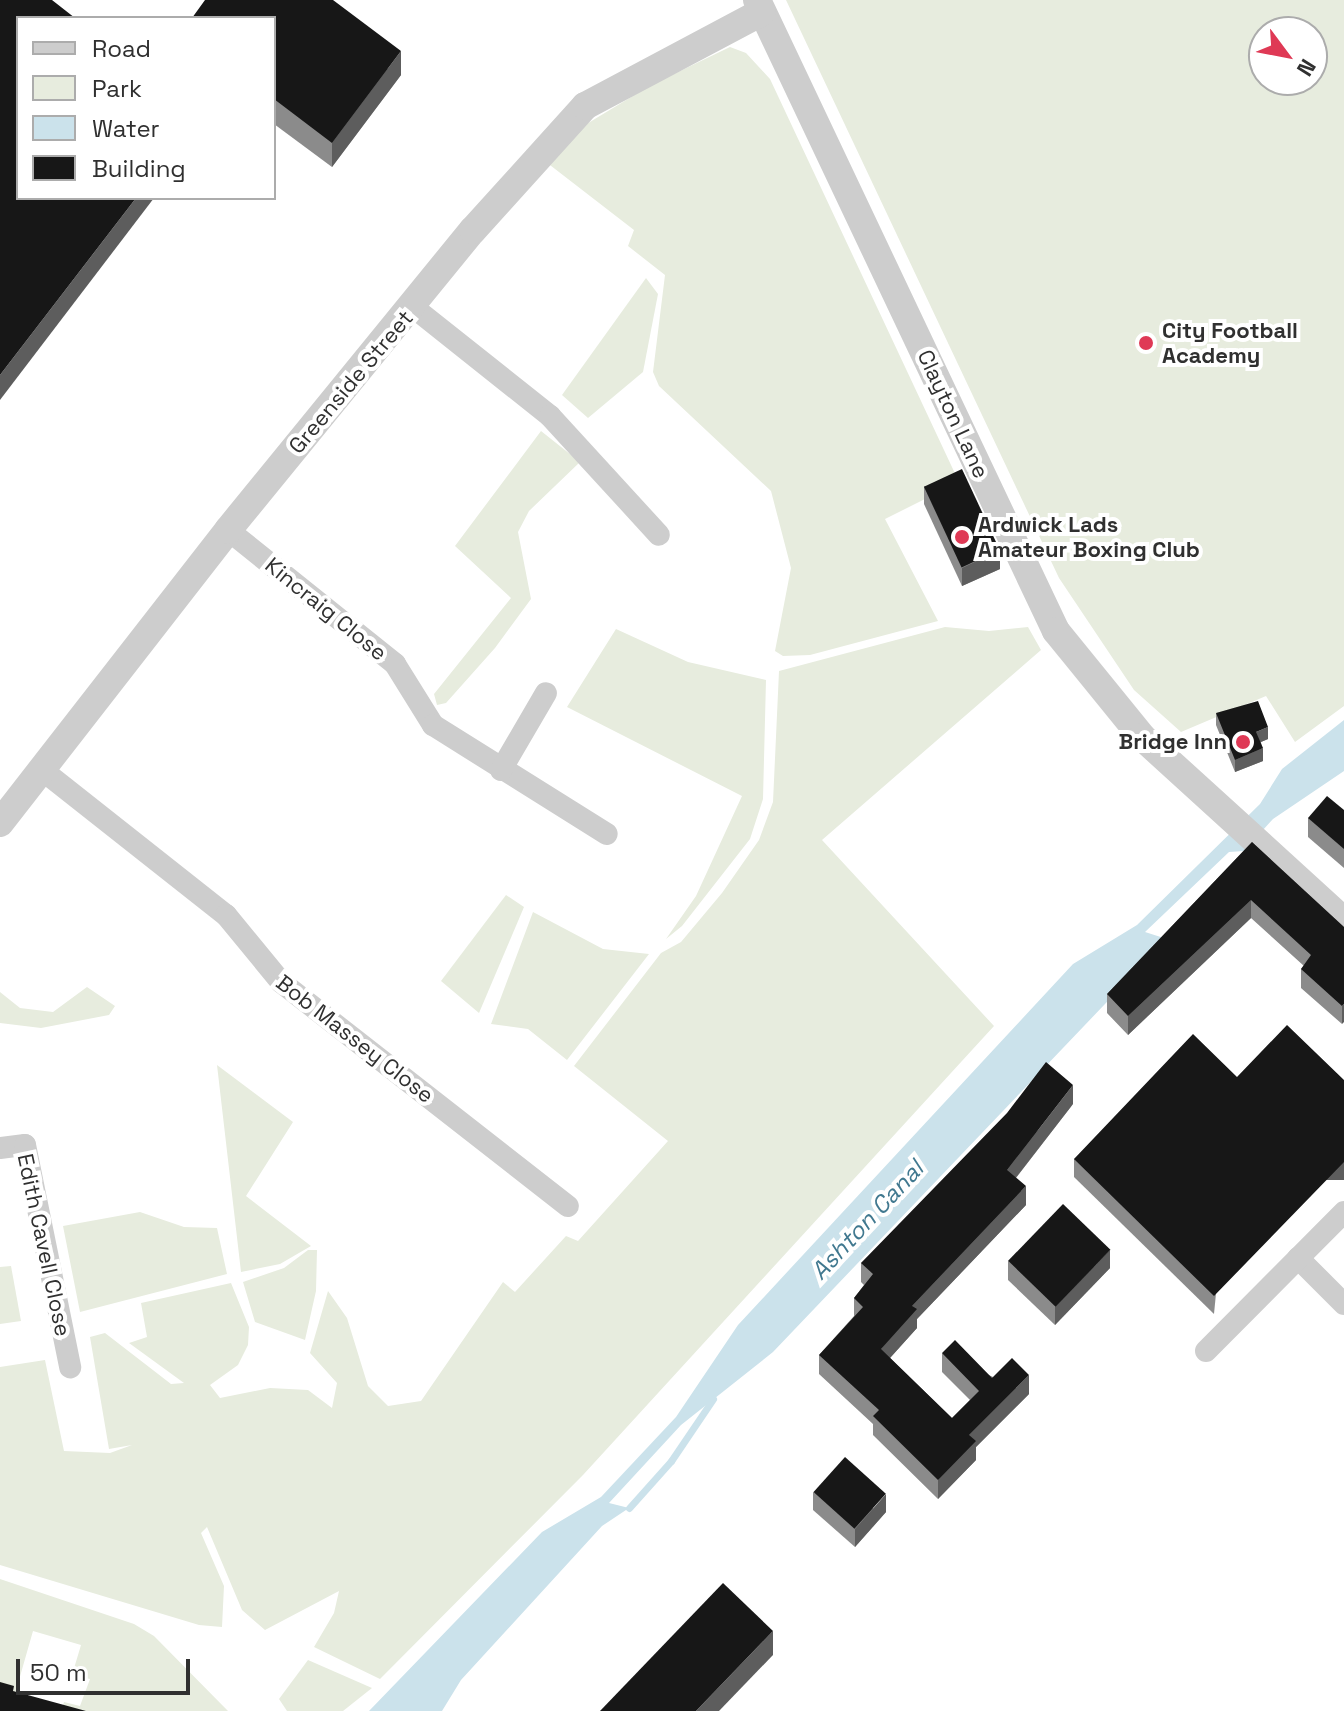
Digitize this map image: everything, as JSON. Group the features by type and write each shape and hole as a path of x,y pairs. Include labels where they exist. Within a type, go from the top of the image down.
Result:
{"street":[{"name":"Greenside Street","path":"0,823 228,530 473,230 585,106 759,6"},
{"name":"Clayton Lane","path":"759,6 1056,631 1142,737 1344,921"},
{"path":"413,307 550,416 659,535"},
{"name":"Kincraig Close","path":"228,530 395,664 433,725 607,834"},
{"path":"501,770 546,693"},
{"name":"Bob Massey Close","path":"41,769 226,915 281,982 568,1206"},
{"name":"Edith Cavell Close","path":"0,1148 25,1145 70,1367"},
{"path":"1206,1351 1344,1212"},
{"path":"1298,1258 1344,1304"}],"green space":[{"name":"City Football Academy","path":"786,0 1344,0 1344,706 1295,742 1266,696 1181,732 1134,690 1059,578"},
{"path":"730,47 746,53 770,79 959,482 885,519 938,621 810,655 783,656 775,651 791,568 771,491 659,386 653,372 665,275 628,246 634,230 546,162 580,128 651,85"},
{"path":"646,278 658,294 643,372 588,418 562,395"},
{"path":"541,431 580,462 529,511 518,532 531,599 495,648 446,703 437,705 434,694 511,598 455,546"},
{"path":"945,627 989,631 1028,627 1041,650 822,840 994,1026 583,1475 380,1679 314,1647 334,1613 339,1591 265,1630 242,1610 207,1527 201,1533 224,1586 222,1627 199,1625 0,1565 0,1367 45,1360 64,1451 110,1453 132,1445 109,1449 90,1337 105,1333 171,1384 184,1383 129,1343 147,1337 141,1303 231,1283 249,1327 248,1345 238,1365 210,1385 220,1398 270,1388 308,1390 332,1408 337,1383 310,1353 328,1291 347,1318 368,1386 388,1406 421,1401 503,1282 515,1292 566,1236 578,1241 668,1141 574,1066 661,953 681,942 722,893 759,840 773,802 779,671"},
{"path":"616,629 688,662 766,680 763,799 750,839 682,926 666,939 696,896 742,796 567,707"},
{"path":"506,895 524,907 479,1013 441,981"},
{"path":"533,912 603,949 649,954 567,1060 528,1029 491,1024"},
{"path":"87,987 115,1006 109,1015 41,1028 0,1023 0,992 20,1008 53,1012"},
{"path":"217,1065 293,1122 246,1196 311,1246 280,1264 241,1272"},
{"path":"140,1212 184,1227 217,1228 227,1274 80,1312 63,1226"},
{"path":"308,1250 317,1250 316,1291 305,1340 255,1322 243,1282 284,1268"},
{"path":"11,1266 21,1321 0,1324 0,1267"},
{"path":"0,1579 134,1624 154,1636 228,1711 61,1711 64,1702 80,1706 90,1679 72,1675 81,1645 33,1631 13,1701 0,1698"},
{"path":"308,1660 372,1688 343,1711 287,1711 279,1699"}],"water":[{"name":"Ashton Canal","path":"1344,720 1344,771 1273,819 1244,851 1229,852 1145,932 1167,939 773,1352 681,1425 609,1503 629,1508 602,1526 461,1680 442,1711 369,1711 542,1532 601,1497 676,1417 738,1325 1073,964 1137,925 1260,804 1282,769"}],"building":[{"path":"0,0 52,0 72,16 16,16 16,200 134,200 0,375"},
{"path":"205,0 333,0 401,51 332,143 276,101 276,16 193,16"},
{"name":"Ardwick Lads Amateur Boxing Club","path":"962,469 1000,550 962,567 924,487"},
{"name":"Bridge Inn","path":"1258,701 1268,727 1256,732 1263,748 1235,760 1216,713"},
{"path":"1327,796 1344,810 1344,849 1308,818"},
{"path":"1252,842 1344,927 1344,1004 1342,1006 1301,969 1311,955 1251,900 1128,1016 1107,994"},
{"path":"1287,1025 1344,1080 1344,1162 1214,1296 1074,1159 1193,1034 1237,1077"},
{"path":"1046,1062 1073,1085 1007,1170 1026,1186 912,1306 917,1309 881,1349 952,1418 979,1391 942,1353 955,1340 992,1378 1012,1358 1029,1375 969,1435 976,1441 938,1480 873,1416 879,1410 819,1355 863,1307 854,1298 873,1274 861,1263 1007,1113"},
{"path":"1063,1204 1110,1250 1056,1307 1008,1261"},
{"path":"845,1457 886,1494 854,1529 814,1492"},
{"path":"723,1583 773,1631 696,1711 600,1711"},
{"path":"0,1682 14,1686 13,1691 86,1711 0,1711"}],"waterway":[{"path":"629,1508 671,1461 713,1399"}],"place":[{"name":"City Football Academy","path":"1146,343"},
{"name":"Ardwick Lads Amateur Boxing Club","path":"962,537"},
{"name":"Bridge Inn","path":"1243,742"}]}
